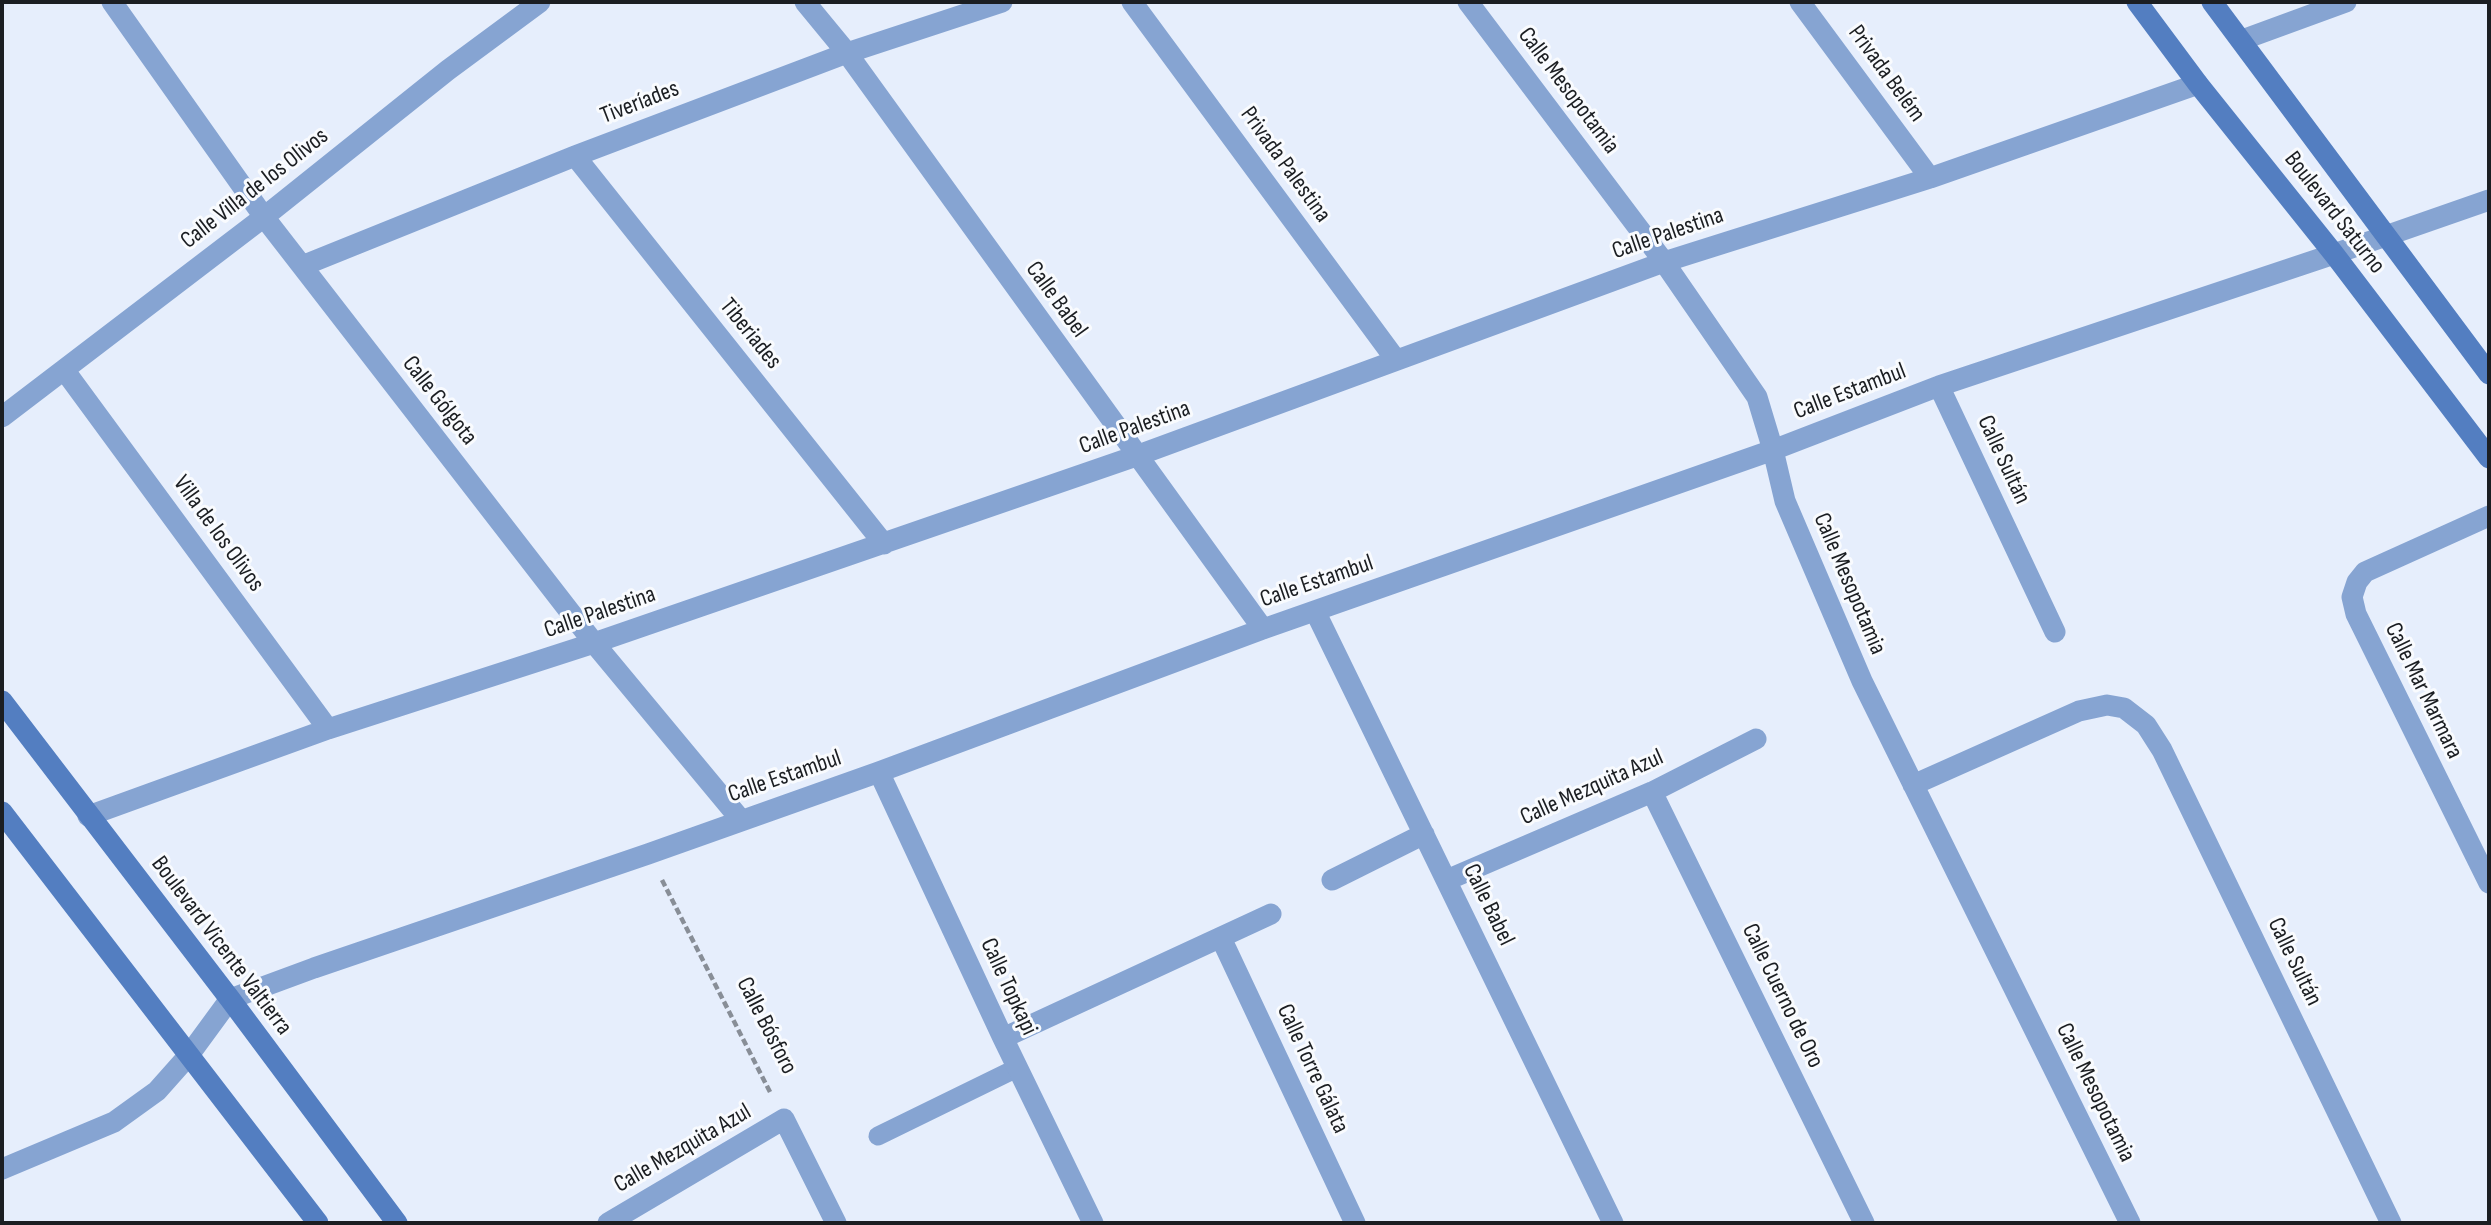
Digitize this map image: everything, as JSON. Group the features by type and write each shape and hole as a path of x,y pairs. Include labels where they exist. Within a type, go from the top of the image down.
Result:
{"main road":[{"name":"Boulevard Saturno","path":"2137,2 2489,458"},
{"name":"Boulevard Saturno","path":"2212,2 2489,374"},
{"name":"Boulevard Vicente Valtierra","path":"2,701 397,1223"},
{"path":"5,822 318,1223"}],"street":[{"name":"Calle Gólgota","path":"112,2 264,217 594,643 741,820"},
{"name":"Calle Villa de los Olivos","path":"2,417 264,217 448,70 540,2"},
{"name":"Calle Babel","path":"805,2 847,53 1262,629"},
{"name":"Tiveríades","path":"302,266 575,156 847,53 1002,2"},
{"name":"Privada Palestina","path":"1132,2 1396,360"},
{"name":"Calle Mesopotamia","path":"1468,2 1664,262 1757,397 1785,501 1862,681 2130,1223"},
{"name":"Privada Belém","path":"1800,2 1930,178"},
{"path":"2242,40 2346,2"},
{"name":"Calle Palestina","path":"88,816 328,729 594,643 1136,456 1664,262 1930,178 2198,84"},
{"name":"Tiberiades","path":"575,156 884,544"},
{"name":"Calle Estambul","path":"230,999 879,772 1262,629 1773,450 1939,386 2489,200"},
{"name":"Villa de los Olivos","path":"65,371 328,729"},
{"name":"Calle Sultán","path":"1939,386 2054,632"},
{"name":"Calle Mar Marmara","path":"2489,516 2365,572 2357,582 2352,597 2356,614 2489,883"},
{"name":"Calle Babel","path":"1315,611 1613,1223"},
{"name":"Calle Sultán","path":"1913,785 2079,711 2107,705 2124,708 2146,725 2168,763 2390,1223"},
{"name":"Calle Mezquita Azul","path":"1447,880 1652,792 1756,739"},
{"name":"Calle Topkapi","path":"879,772 1017,1068 1093,1223"},
{"name":"Calle Cuerno de Oro","path":"1652,792 1864,1223"},
{"path":"1332,880 1424,834"},
{"path":"1003,1038 1271,914"},
{"name":"Calle Torre Gálata","path":"1221,938 1355,1223"},
{"path":"2,1170 114,1122 157,1091 189,1055 230,999"},
{"path":"784,1119 836,1223"},
{"name":"Calle Mezquita Azul","path":"608,1223 784,1119"}],"lane":[{"path":"878,1136 1017,1068"}],"path":[{"name":"Calle Bósforo","path":"648,854 784,1119"}]}
